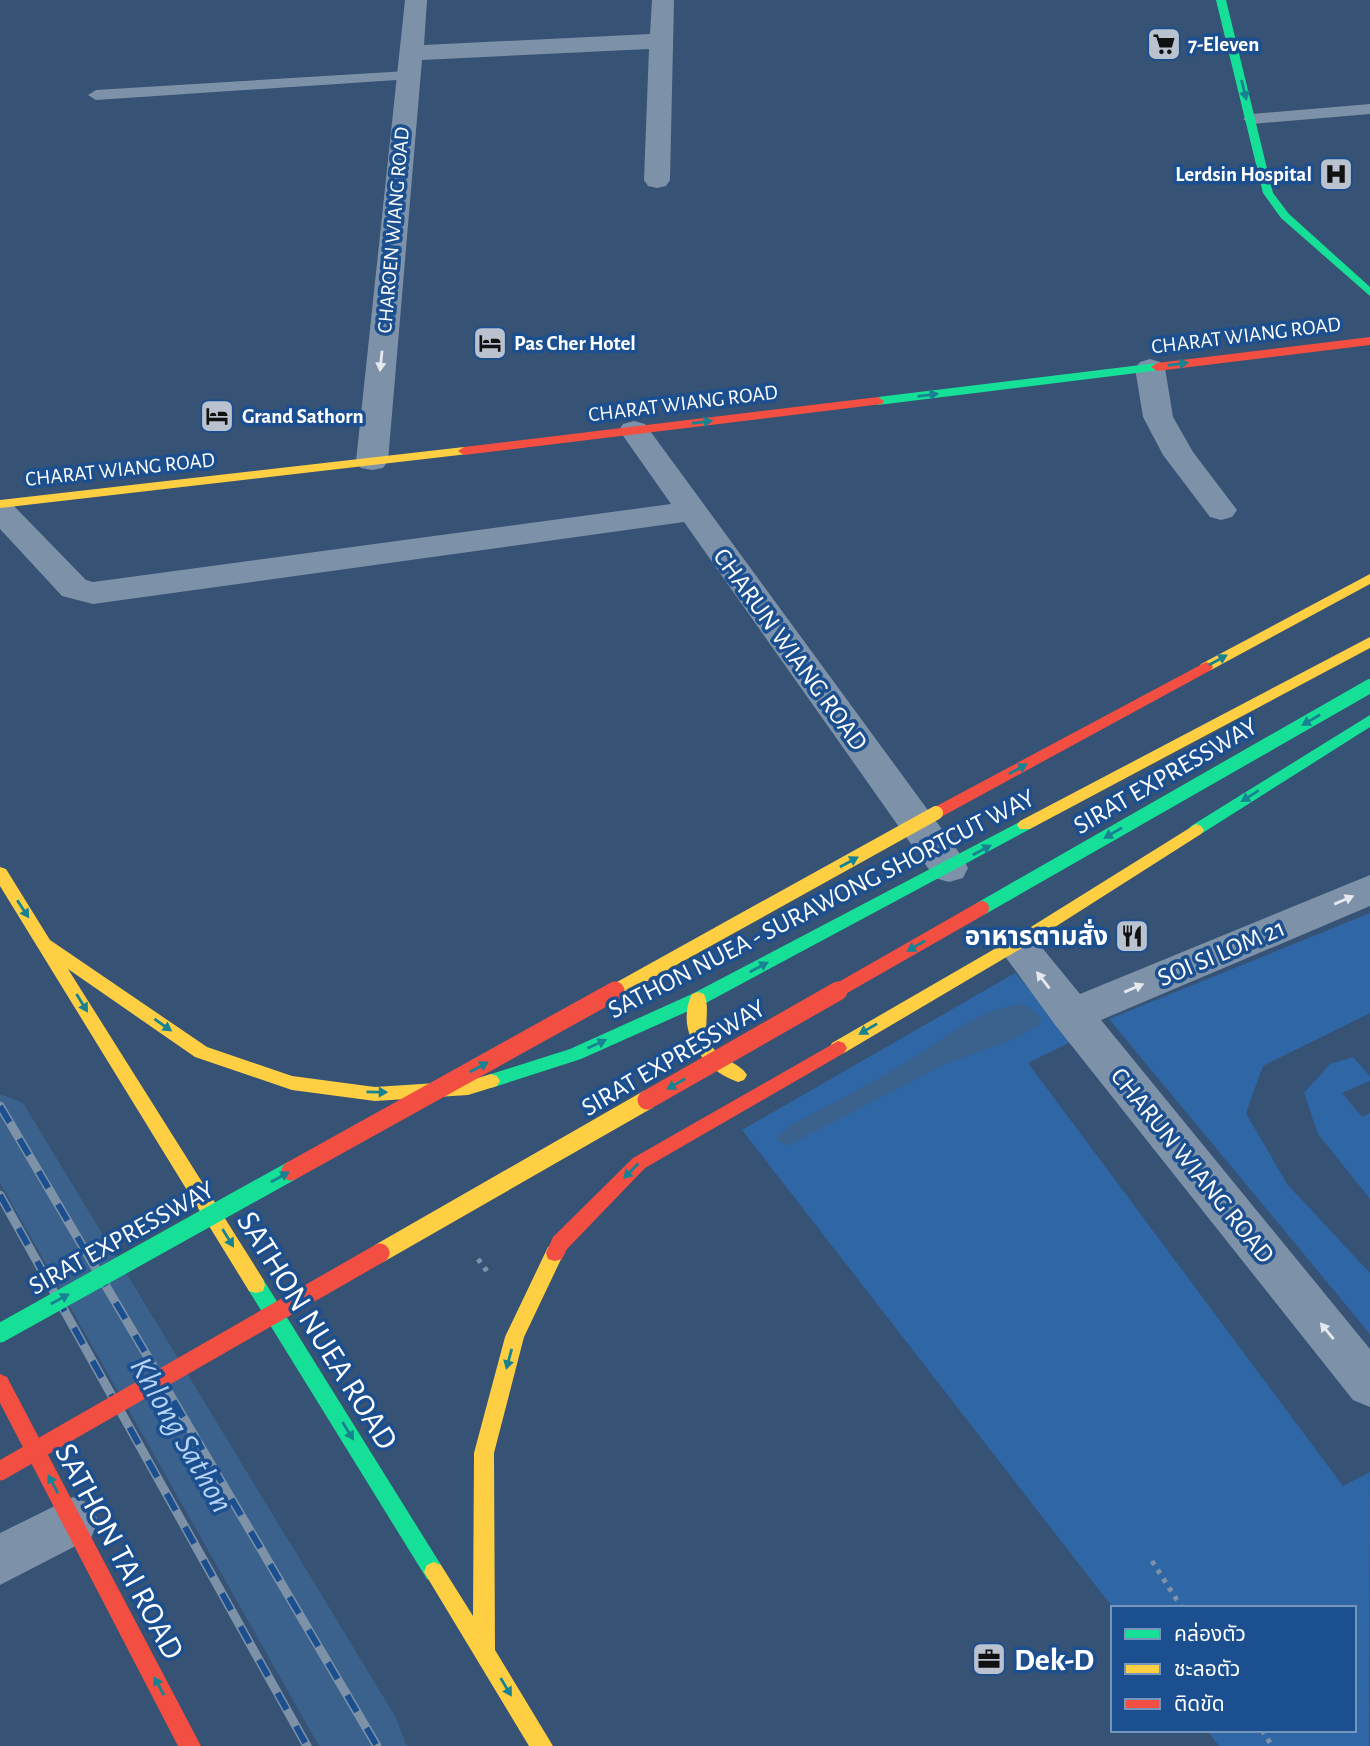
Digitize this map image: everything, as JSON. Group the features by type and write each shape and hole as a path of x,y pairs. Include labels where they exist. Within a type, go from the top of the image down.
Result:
{"main road":[{"path":"1221,0 1268,193 1285,216 1370,293"},
{"name":"CHARAT WIANG ROAD","path":"0,504 1370,341"},
{"name":"SIRAT EXPRESSWAY","path":"0,1332 924,820 1370,578"},
{"name":"SATHON NUEA - SURAWONG SHORTCUT WAY","path":"46,945 201,1052 292,1083 375,1094 468,1088 575,1054 698,999 1370,642"},
{"name":"SIRAT EXPRESSWAY","path":"0,1471 1370,686"},
{"path":"484,1651 484,1453 515,1337 561,1243 639,1163 1016,944 1370,720"},
{"name":"SATHON NUEA ROAD","path":"0,873 542,1746"},
{"path":"698,999 694,1024 699,1042 733,1074 773,1084"},
{"name":"SATHON TAI ROAD","path":"0,1383 191,1746"}],"street":[{"name":"CHAROEN WIANG ROAD","path":"372,461 416,0"},
{"path":"657,180 663,0"},
{"path":"408,64 662,41"},
{"path":"1150,368 1158,417 1179,455 1221,510"},
{"name":"CHARUN WIANG ROAD","path":"634,430 949,868"},
{"path":"0,510 74,588 93,593 692,511"},
{"name":"SOI SI LOM 21","path":"1071,1015 1370,890"},
{"name":"CHARUN WIANG ROAD","path":"1016,944 1370,1385"},
{"path":"0,1560 72,1521"}],"lane":[{"path":"96,94 408,64"},
{"path":"1251,119 1370,109"}],"path":[{"path":"1152,1561 1181,1606"}],"shaded area":[{"path":"1370,913 1370,1013 1263,1066 1246,1113 1287,1184 1370,1273 1370,1334 1109,1019"},
{"path":"1015,973 1075,1040 1028,1063 1343,1486 1370,1472 1369,1746 1219,1746 1208,1732 1356,1732 1356,1606 1111,1606 742,1130"},
{"path":"1024,1004 1041,1017 1040,1025 1007,1042 947,1063 787,1146 776,1139 791,1125 891,1071 976,1018 1007,1006"},
{"path":"1353,1057 1370,1076 1370,1081 1342,1093 1362,1117 1370,1113 1370,1199 1318,1134 1304,1093 1330,1064"}],"waterway":[{"name":"Khlong Sathon","path":"0,1122 365,1746"}],"railway":[{"path":"0,1106 377,1746"},
{"path":"0,1195 307,1746"}],"traffic: fast":[{"path":"1221,0 1268,193 1285,216 1370,293"},
{"path":"878,401 1157,367"},
{"path":"982,908 1370,686"},
{"path":"1196,830 1370,720"},
{"path":"491,1081 575,1054 698,999 1025,825"},
{"path":"0,1333 291,1171"},
{"path":"256,1285 434,1572"}],"traffic: slow":[{"path":"0,504 464,451"},
{"path":"1206,667 1370,578"},
{"path":"1025,825 1370,642"},
{"path":"615,991 936,813"},
{"path":"838,1048 1016,944 1196,830"},
{"path":"0,873 256,1285"},
{"path":"46,945 201,1052 292,1083 375,1094 468,1088 491,1081"},
{"path":"698,999 697,1024 702,1045 716,1063 738,1075"},
{"path":"380,1253 647,1100"},
{"path":"484,1651 484,1453 515,1337 555,1253"},
{"path":"434,1572 542,1746"}],"traffic: jam":[{"path":"1157,367 1370,341"},
{"path":"464,451 878,401"},
{"path":"936,813 1206,667"},
{"path":"647,1100 982,908"},
{"path":"291,1171 615,991"},
{"path":"555,1253 560,1243 639,1163 838,1048"},
{"path":"0,1471 380,1253"},
{"path":"0,1383 190,1746"}],"place":[{"name":"7-Eleven","path":"1164,44"},
{"name":"Lerdsin Hospital","path":"1336,174"},
{"name":"Pas Cher Hotel","path":"490,343"},
{"name":"Grand Sathorn","path":"217,416"},
{"name":"อาหารตามสั่ง","path":"1132,936"},
{"name":"Dek-D","path":"989,1659"}]}
